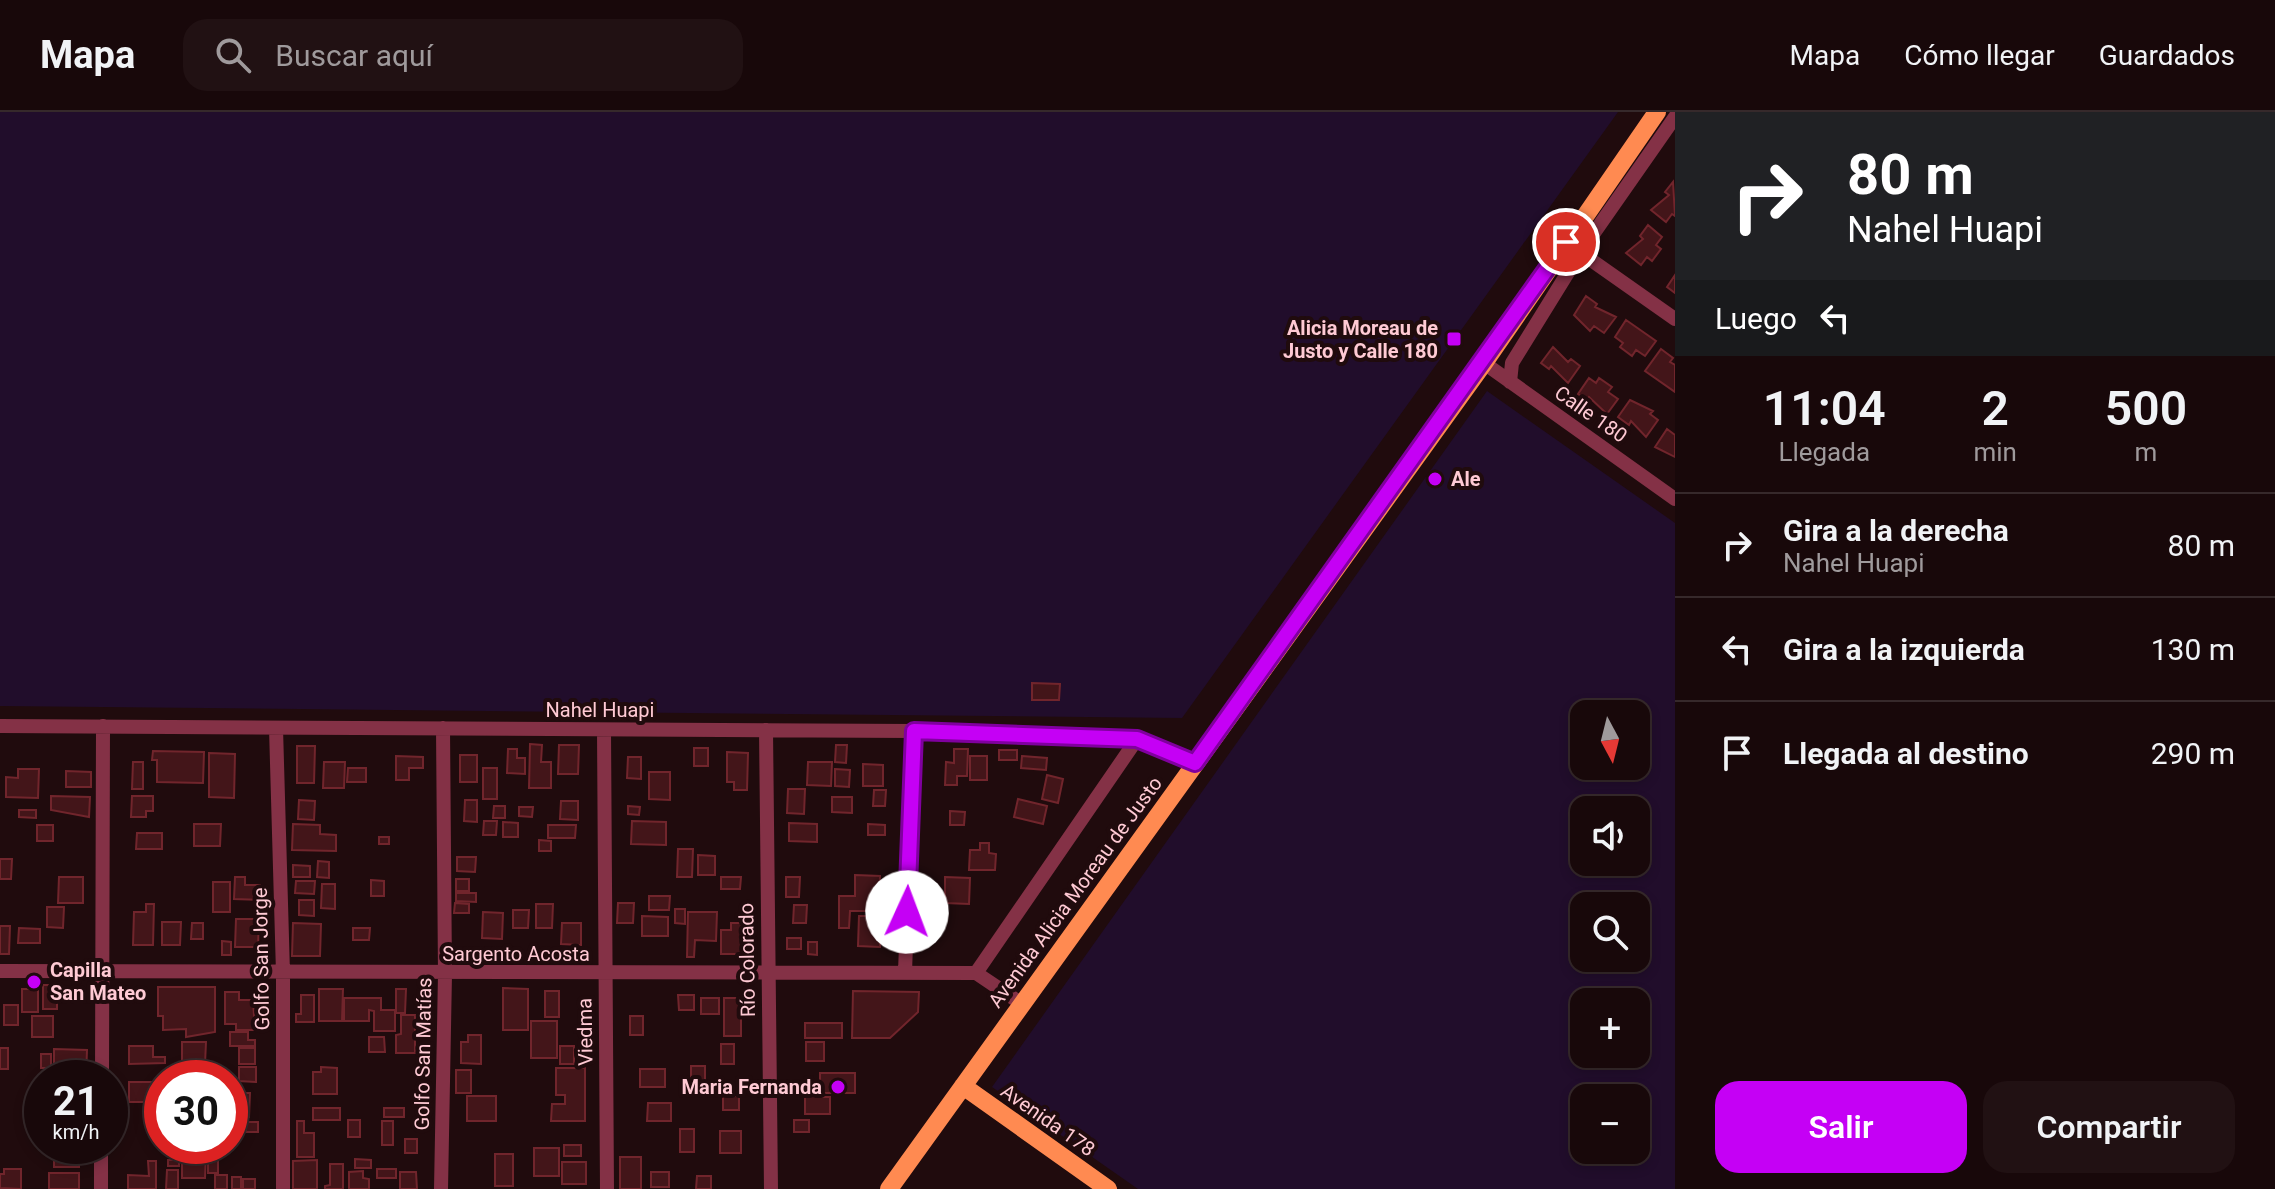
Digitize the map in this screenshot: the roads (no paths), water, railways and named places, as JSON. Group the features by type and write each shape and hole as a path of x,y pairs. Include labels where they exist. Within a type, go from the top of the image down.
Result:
{"main road":[{"name":"Avenida Alicia Moreau de Justo","path":"889,1189 1484,363 1573,247 1657,112"},
{"name":"Avenida 178","path":"963,1086 1108,1189"}],"street":[{"path":"1510,382 1512,363 1573,247 1675,117"},
{"path":"1573,247 1675,319"},
{"name":"Calle 180","path":"1484,363 1675,499"},
{"name":"Nahel Huapi","path":"0,726 914,731 1137,739 1195,763"},
{"path":"102,1060 103,726"},
{"name":"Golfo San Jorge","path":"276,728 283,973 283,1189"},
{"name":"Golfo San Matías","path":"441,1189 445,974 443,728"},
{"name":"Río Colorado","path":"766,730 771,1189"},
{"name":"Viedma","path":"604,731 607,1189"},
{"path":"905,972 914,731"},
{"path":"1022,1004 976,973 1137,739"},
{"name":"Sargento Acosta","path":"0,971 976,973"},
{"path":"101,1164 101,1189"}],"place":[{"name":"Alicia Moreau de Justo y Calle 180","path":"1454,339"},
{"name":"Ale","path":"1435,479"},
{"name":"Capilla San Mateo","path":"34,982"},
{"name":"Maria Fernanda","path":"838,1087"}]}
